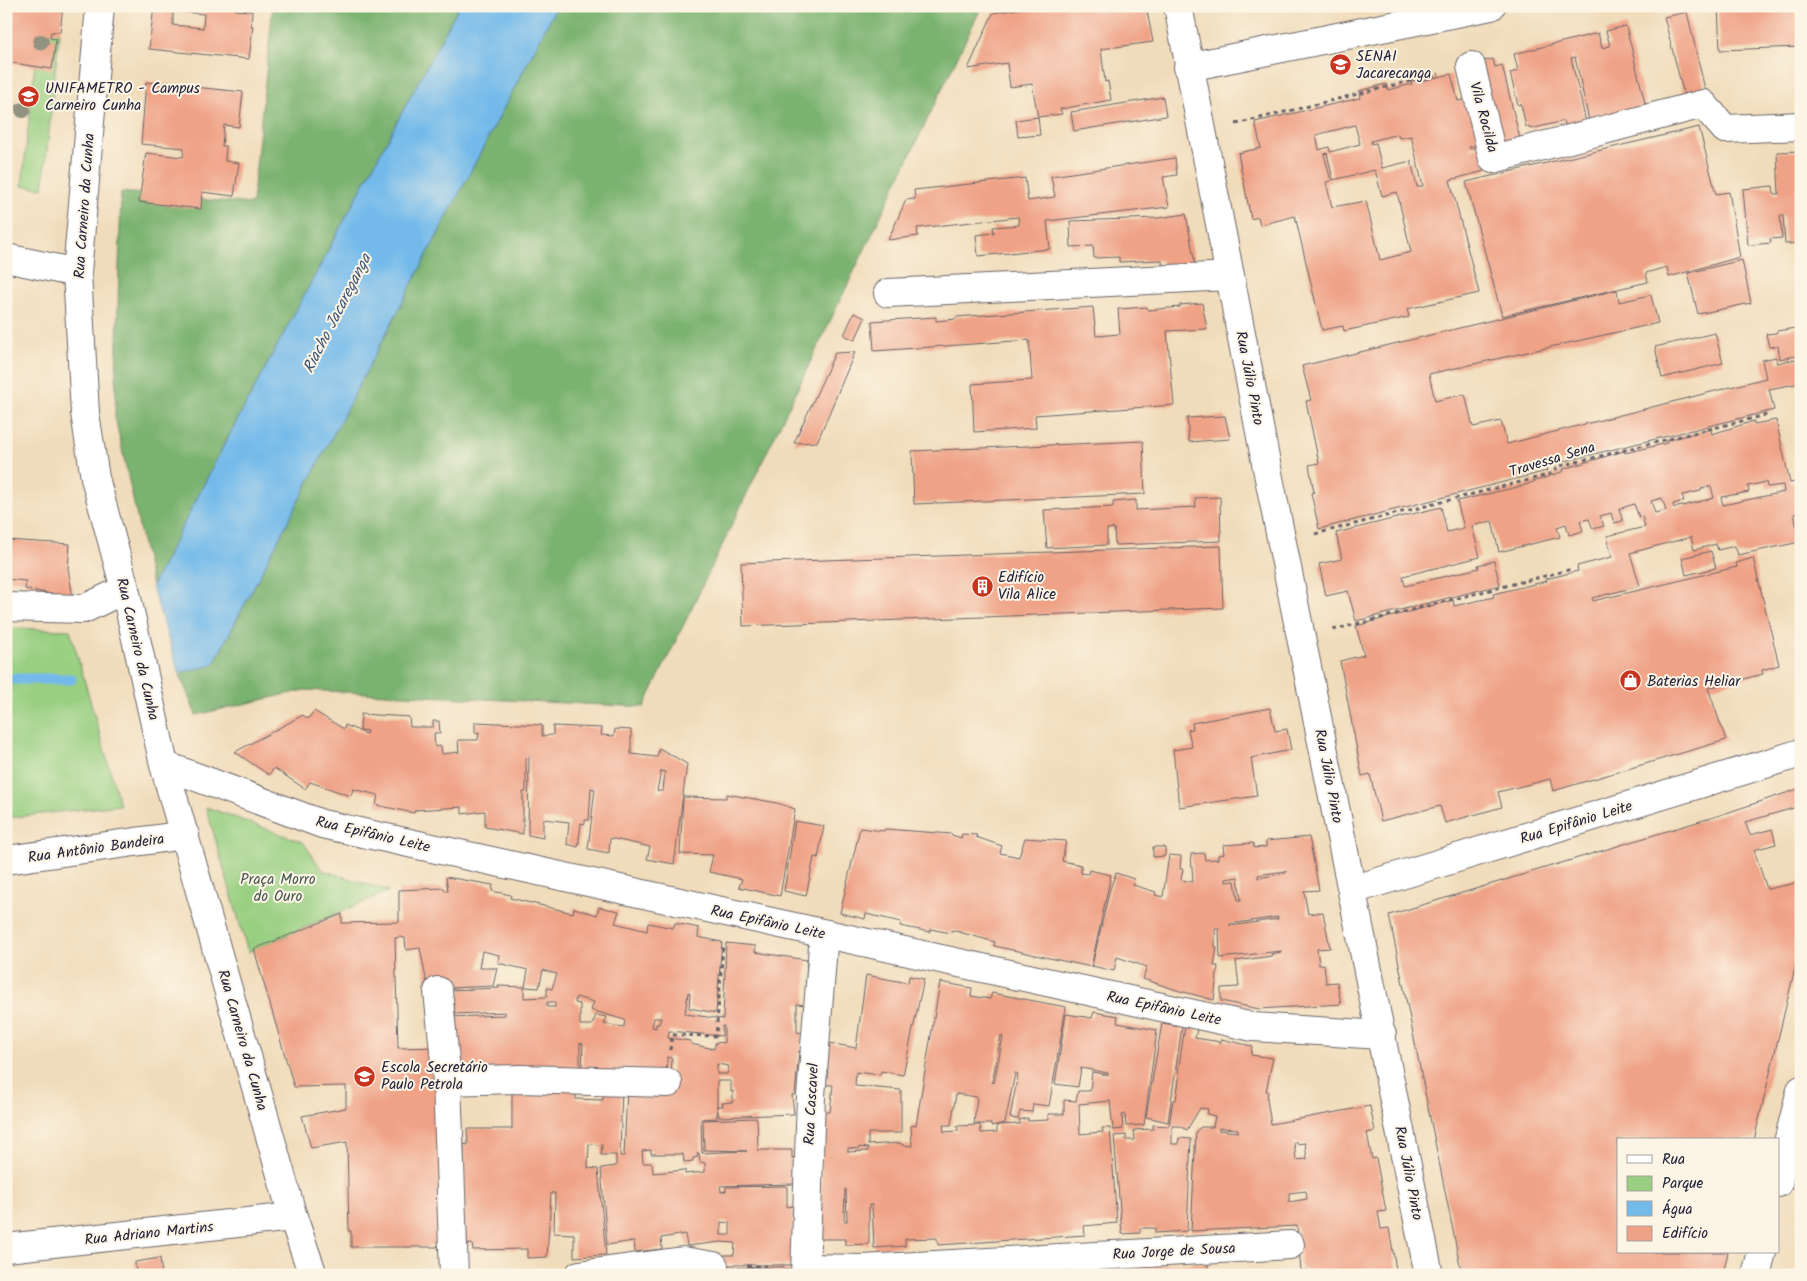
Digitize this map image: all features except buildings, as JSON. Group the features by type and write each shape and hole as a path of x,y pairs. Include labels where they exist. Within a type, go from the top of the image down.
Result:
{"street":[{"name":"Rua Carneiro da Cunha","path":"100,6 77,273 85,413 95,478 125,589 164,765 293,1217 312,1275"},
{"name":"Rua Júlio Pinto","path":"1178,6 1218,276 1283,542 1429,1275"},
{"path":"1188,67 1491,6"},
{"name":"Vila Rocilda","path":"1471,66 1492,159 1703,104 1726,129 1801,126"},
{"path":"6,258 77,273"},
{"path":"888,293 1218,276"},
{"path":"6,607 84,609 125,589"},
{"name":"Rua Epifânio Leite","path":"1352,890 1801,753"},
{"name":"Rua Epifânio Leite","path":"164,765 322,824 1252,1027 1382,1035"},
{"name":"Rua Antônio Bandeira","path":"6,860 185,836"},
{"name":"Rua Cascavel","path":"806,1271 810,1096 824,934"},
{"path":"438,991 447,1081 454,1275"},
{"path":"447,1081 520,1079 668,1083"},
{"path":"1780,1175 1801,1090"},
{"name":"Rua Adriano Martins","path":"6,1248 293,1217"},
{"name":"Rua Jorge de Sousa","path":"806,1271 1290,1245"},
{"path":"1756,1275 1761,1254"},
{"path":"579,1275 683,1261 714,1266"}],"path":[{"name":"Vila Rocilda","path":"1234,124 1471,66"},
{"name":"Travessa Sena","path":"1283,542 1548,475 1560,466 1770,414"},
{"path":"1302,638 1572,569"},
{"path":"668,1083 672,1035 716,1036 726,913"},
{"path":"714,1266 787,1266 806,1271"}],"green space":[{"path":"41,6 62,6 43,188 22,186"},
{"path":"273,6 459,6 222,449 152,586 115,417 121,192 252,204"},
{"path":"557,6 982,6 644,707 305,690 196,715 179,673 213,665"},
{"path":"6,628 70,630 120,805 6,818"},
{"name":"Praça Morro do Ouro","path":"206,807 303,842 322,870 389,891 248,952"}],"water":[{"path":"459,6 557,6 213,665 179,673 152,586 222,449"}],"waterway":[{"name":"Riacho Jacareganga","path":"6,679 71,679"}],"place":[{"name":"SENAI Jacarecanga","path":"1340,65"},
{"name":"UNIFAMETRO - Campus Carneiro Cunha","path":"29,97"},
{"name":"Edifício Vila Alice","path":"982,586"},
{"name":"Baterias Heliar","path":"1631,681"},
{"name":"Escola Secretário Paulo Petrola","path":"365,1076"}]}
